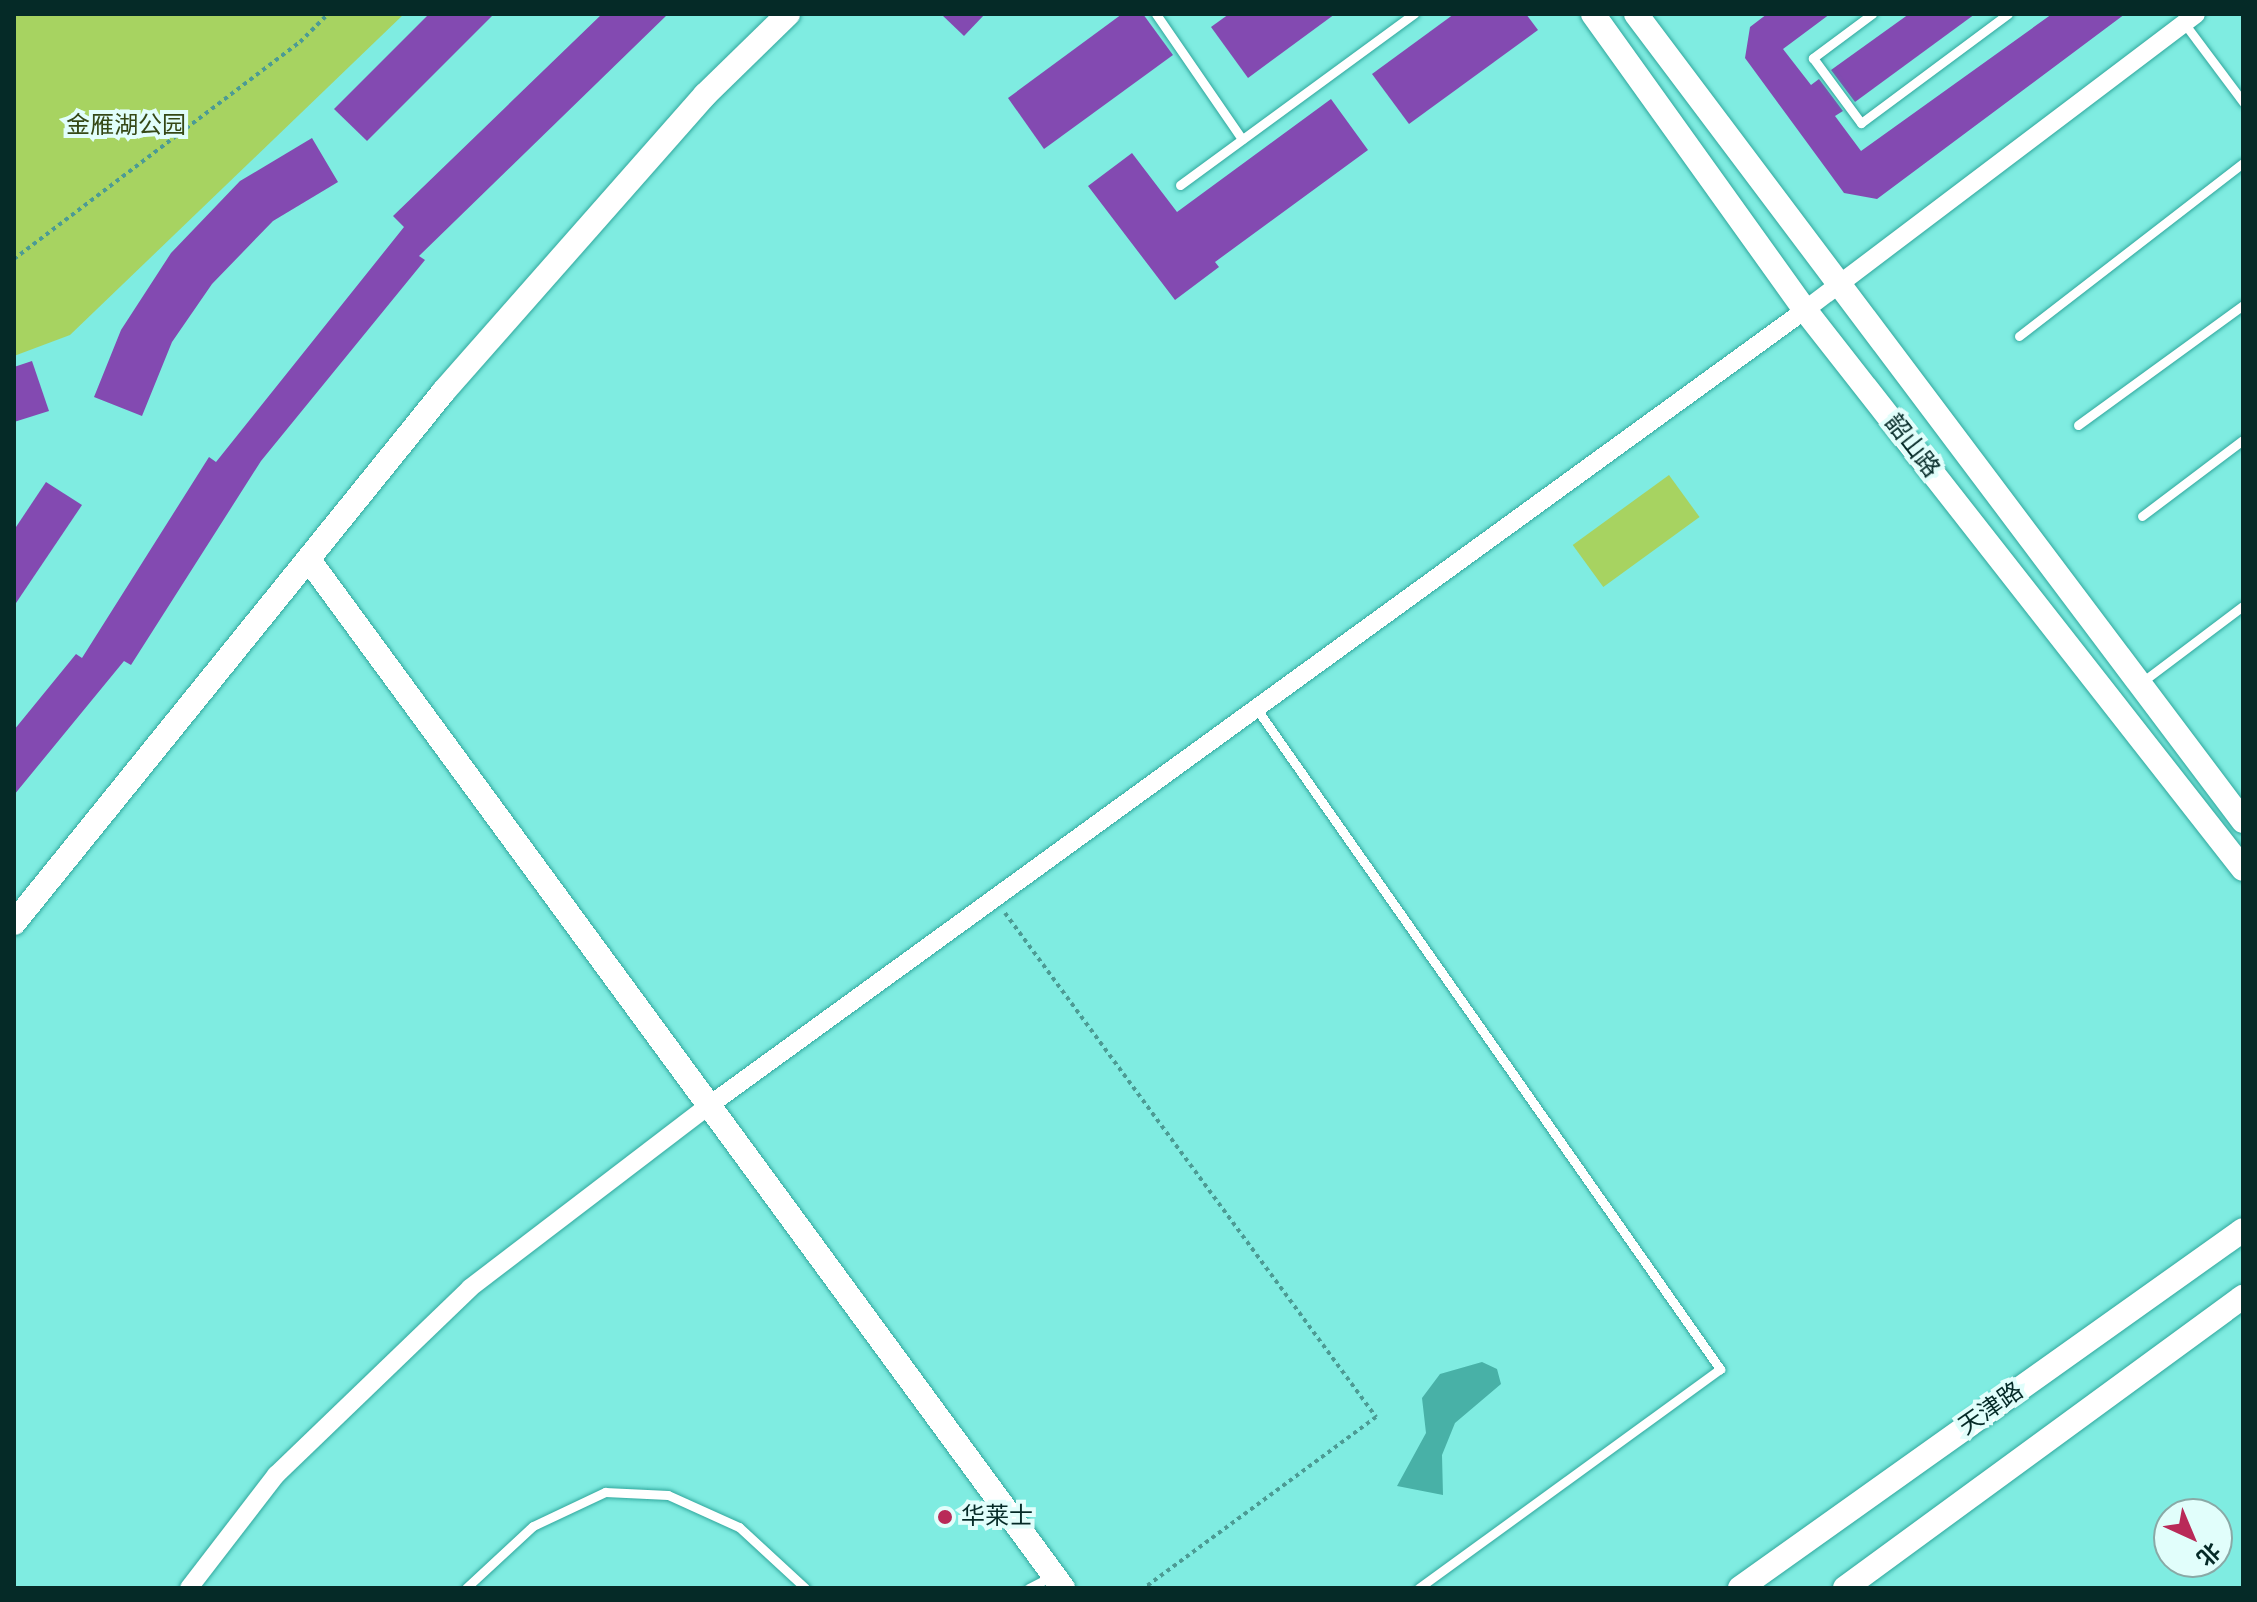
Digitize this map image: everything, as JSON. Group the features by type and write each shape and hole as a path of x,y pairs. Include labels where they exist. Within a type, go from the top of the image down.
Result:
{"main road":[{"path":"14,923 444,391 705,95 788,14"},
{"name":"韶山路","path":"1593,14 1805,310 2243,869"},
{"name":"韶山路","path":"1636,14 2243,821"},
{"path":"309,560 1059,1582"},
{"name":"天津路","path":"1740,1588 2243,1230"},
{"path":"1845,1588 2243,1297"}],"street":[{"path":"189,1588 276,1475 470,1288 711,1104 1805,310 2190,18"}],"lane":[{"path":"1156,14 1242,139"},
{"path":"1180,185 1414,14"},
{"path":"1872,14 1813,58 1861,123 2008,14"},
{"path":"2190,18 2243,102"},
{"path":"2019,336 2243,163"},
{"path":"2078,425 2243,305"},
{"path":"2142,516 2243,440"},
{"path":"2139,684 2243,606"},
{"path":"1256,708 1720,1369 1419,1588"},
{"path":"466,1588 533,1526 605,1492 668,1495 739,1527 805,1588"},
{"path":"1029,1588 1059,1582"}],"path":[{"path":"14,259 300,42 328,14"},
{"path":"994,899 1376,1417 1144,1588"}],"green space":[{"name":"金雁湖公园","path":"14,14 404,14 70,335 14,356"},
{"path":"1669,475 1700,517 1603,587 1573,545"}],"water":[{"path":"1482,1362 1497,1369 1501,1384 1455,1423 1442,1455 1443,1495 1397,1486 1426,1433 1422,1398 1440,1374"}],"building":[{"path":"429,14 494,14 367,141 334,109"},
{"path":"602,14 668,14 419,256 425,260 261,461 131,665 124,661 14,795 14,730 76,654 82,658 209,457 216,462 404,227 393,216"},
{"path":"941,14 985,14 964,36"},
{"path":"1122,14 1143,14 1173,55 1044,149 1008,98"},
{"path":"1229,14 1335,14 1248,78 1211,27"},
{"path":"1454,14 1526,14 1538,30 1409,124 1372,74"},
{"path":"1767,14 1830,14 1783,49 1811,85 1819,79 1843,111 1835,116 1861,151 2052,14 2125,14 1877,199 1844,193 1745,58 1750,27"},
{"path":"1909,14 1975,14 1855,102 1831,70"},
{"path":"1331,99 1368,150 1215,262 1219,267 1175,300 1088,186 1132,153 1177,212"},
{"path":"312,138 338,182 273,221 212,284 172,342 142,416 94,397 121,330 171,253 240,181"},
{"path":"32,361 49,411 14,422 14,367"},
{"path":"46,482 82,505 14,606 14,530"}],"place":[{"name":"华莱士","path":"945,1517"}]}
